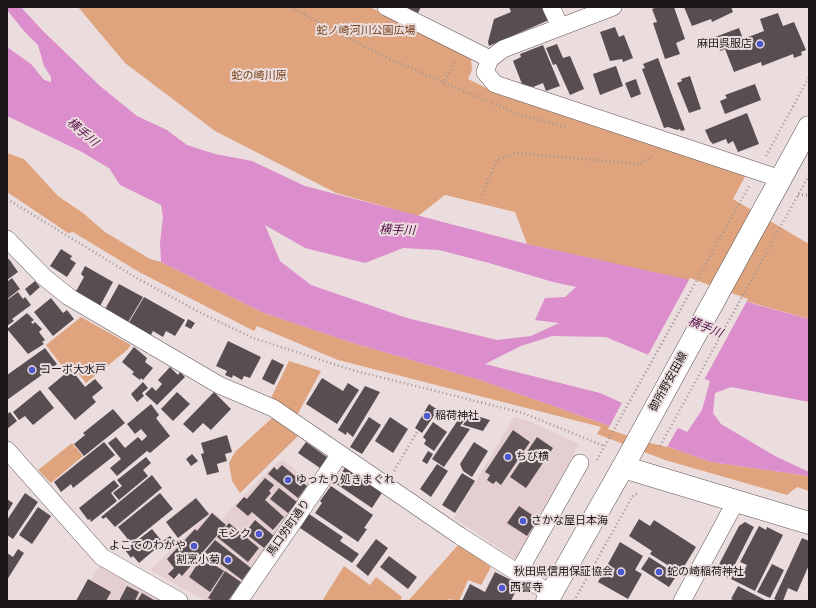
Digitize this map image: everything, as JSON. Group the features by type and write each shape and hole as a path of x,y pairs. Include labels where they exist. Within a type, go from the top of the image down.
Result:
{"main road":[{"name":"御所野安田線","path":"550,597 809,127"},
{"path":"623,467 809,523"}],"street":[{"path":"386,7 490,59"},
{"path":"551,7 560,26"},
{"path":"613,7 503,48 490,59 485,72 495,84 781,179"},
{"path":"7,240 44,277 69,297 219,385 273,408 385,485 518,573 550,597"},
{"path":"7,450 102,556 179,601"},
{"name":"馬口労町通り","path":"239,601 340,454"},
{"path":"518,573 580,462"},
{"path":"682,601 736,501"}],"path":[{"path":"290,7 385,57 443,84 518,114 568,129"},
{"path":"443,84 462,45"},
{"path":"611,434 809,77"},
{"path":"482,195 497,160 515,152 640,164 656,155 648,152"},
{"path":"660,446 809,175"},
{"path":"798,195 809,195"},
{"path":"7,199 135,277 199,312 253,338 352,370 523,413 604,446"},
{"path":"385,485 417,432"},
{"path":"574,601 632,497 642,490"}],"shaded area":[{"path":"514,417 527,420 579,444 517,560 454,518"},
{"path":"283,460 313,484 232,601 206,601 150,570 212,511 222,519 260,479 277,463"},
{"path":"101,565 163,601 75,601"}],"green space":[{"name":"蛇の崎川原","path":"78,7 370,7 471,58 472,70 468,79 500,95 747,173 733,199 809,244 809,319 607,262 527,244 515,212 445,195 418,216 336,193 215,131 125,63"},
{"path":"7,153 24,159 58,196 83,213 105,232 150,259 161,262 264,313 353,343 480,380 711,462 809,476 809,491 797,487 787,495 665,460 597,434 601,427 338,360 257,326 254,331 139,272 73,232 68,233 7,192"},
{"path":"81,317 131,345 127,350 86,383 71,365 65,370 46,345"},
{"path":"289,361 321,371 296,417 269,402"},
{"path":"272,418 298,436 240,493 232,481 229,463 235,452"},
{"path":"72,443 83,456 51,483 38,470"},
{"path":"459,544 491,567 481,585 468,580 459,601 449,599 448,601 408,601"},
{"path":"344,566 370,585 376,577 402,597 400,601 322,601"}],"water":[{"name":"横手川","path":"7,7 21,7 43,31 100,86 137,116 167,130 187,145 215,154 252,161 305,186 527,244 690,280 754,304 809,319 809,402 731,387 715,393 713,413 721,424 775,456 809,472 809,476 711,462 480,380 353,343 264,313 161,262 160,243 163,217 161,205 120,185 109,168 80,151 7,116 7,47 31,64 44,80 51,82 51,77 44,66 38,45 7,10","holes":["265,225 305,248 365,263 403,248 439,250 576,287 565,297 545,298 535,320 559,323 531,336 497,340 407,318 311,285 280,261","552,336 606,337 710,381 702,410 687,432 600,393 485,364 521,346"]}],"pier":[{"path":"690,278 748,299 704,380 648,355"},
{"path":"623,401 679,426 667,447 646,442 608,429"}],"building":[{"path":"403,7 421,7 418,13"},
{"path":"509,7 543,7 549,20 489,46 488,42 494,19 511,12"},
{"path":"658,7 674,7 685,39 676,43 680,54 665,59 653,23 657,22 652,9"},
{"path":"684,7 731,7 733,12 712,22 711,19 692,26"},
{"name":"麻田呉服店","path":"778,13 783,26 794,22 806,50 801,52 802,55 794,58 793,54 762,66 761,62 734,72 725,49 720,51 715,37 739,28 743,39 764,31 760,19"},
{"path":"615,27 619,37 624,35 633,58 623,62 622,59 610,61 600,32"},
{"path":"557,44 563,58 570,56 584,89 570,95 556,64 553,65 546,48"},
{"path":"543,45 560,86 546,91 543,83 533,87 522,84 513,61 521,57 520,54"},
{"path":"658,58 685,130 681,131 680,129 677,130 668,127 664,128 642,69 645,68 643,64"},
{"path":"616,66 623,86 600,95 593,74"},
{"path":"690,76 701,109 689,113 677,83 682,81 681,79"},
{"path":"636,79 641,94 631,98 625,83"},
{"path":"755,84 761,100 725,114 720,101 727,98 725,95"},
{"path":"747,113 759,144 738,152 733,141 728,144 726,139 713,144 710,141 705,130"},
{"path":"61,249 72,256 70,259 76,263 67,277 50,266"},
{"path":"9,259 18,272 7,280 7,260"},
{"path":"85,266 113,282 100,306 75,293 84,277 81,274"},
{"path":"12,278 20,289 7,299 7,282"},
{"path":"35,281 40,287 30,296 25,289"},
{"path":"119,284 143,297 127,324 104,311"},
{"path":"18,292 23,299 25,297 31,305 12,319 14,321 7,326 7,300"},
{"path":"144,297 185,320 175,336 166,331 163,337 153,331 150,337 128,324"},
{"path":"51,298 63,313 67,310 74,319 53,336 34,312"},
{"path":"27,313 34,320 31,322 33,324 35,322 42,329 39,332 45,340 42,342 44,344 28,354 7,329"},
{"path":"188,319 195,323 191,329 185,326"},
{"path":"228,341 261,357 250,378 244,376 242,380 233,375 232,378 225,375 227,371 216,366"},
{"path":"134,347 147,358 145,362 153,368 143,380 141,378 140,380 132,374 134,372 122,362"},
{"name":"コーポ大水戸","path":"45,348 57,364 7,400 7,375"},
{"path":"272,359 284,365 274,385 262,379"},
{"path":"170,367 178,375 180,372 185,377 157,405 145,394 152,387 156,391 162,384 158,380"},
{"path":"71,369 85,387 95,379 103,388 92,397 96,402 75,420 48,388"},
{"path":"322,378 343,391 348,383 359,390 337,424 306,404"},
{"path":"143,382 148,388 142,393 144,396 137,402 131,394"},
{"path":"365,386 380,392 353,437 347,432 346,435 338,430"},
{"path":"40,390 54,408 33,425 25,416 19,420 13,412"},
{"path":"177,392 190,404 173,421 161,409"},
{"path":"214,392 231,409 211,430 203,423 193,433 183,424"},
{"path":"151,404 159,415 156,418 170,436 150,453 147,451 117,476 110,468 121,459 108,443 116,437 125,448 138,437 142,441 147,436 141,429 135,434 127,424"},
{"name":"稲荷神社","path":"429,404 438,410 422,433 415,428"},
{"path":"113,409 125,423 84,456 74,444 85,435 83,433"},
{"path":"10,412 17,421 7,429 7,414"},
{"path":"470,414 490,420 483,431 463,425"},
{"path":"369,417 381,425 362,454 350,447"},
{"path":"390,417 408,429 393,453 375,441"},
{"path":"460,417 465,420 460,426 470,429 444,467 432,459"},
{"path":"433,422 447,432 434,451 424,444 426,440 423,437"},
{"name":"ちび横","path":"513,430 530,442 501,485 496,481 493,484 487,480 490,475 485,472"},
{"path":"227,435 232,452 225,454 227,461 217,464 219,472 207,475 201,454 204,453 201,443"},
{"path":"537,437 553,448 526,488 510,477"},
{"path":"104,442 115,455 73,488 71,484 61,492 54,482"},
{"path":"306,442 327,457 320,468 298,453"},
{"path":"474,442 488,451 472,477 463,471 460,464"},
{"path":"428,451 433,454 427,464 422,461"},
{"path":"192,454 198,461 191,466 186,459"},
{"path":"146,457 151,463 143,470 148,476 119,500 113,493 122,486 117,480"},
{"path":"437,464 448,471 431,497 420,489"},
{"name":"ゆったり処きまぐれ","path":"282,465 307,486 298,498 268,474 274,467 277,470"},
{"path":"346,466 383,491 372,508 335,483"},
{"path":"462,473 475,481 455,513 442,505"},
{"path":"152,475 162,488 115,527 106,517 103,519 101,517"},
{"path":"265,478 274,485 269,491 271,493 265,500 284,517 273,530 252,512 248,516 236,506 244,497 247,499"},
{"path":"114,480 119,486 111,493 117,501 91,522 79,508"},
{"path":"331,486 373,515 364,528 367,529 358,542 315,513 322,503 320,501"},
{"path":"279,488 297,502 288,513 270,499"},
{"path":"25,493 38,502 13,539 7,535 7,520"},
{"path":"160,493 173,509 131,543 118,527"},
{"path":"196,498 209,514 178,538 166,522"},
{"path":"7,499 13,503 7,513"},
{"name":"さかな屋日本海","path":"519,506 538,519 527,536 507,523"},
{"path":"38,507 51,516 32,544 19,535"},
{"name":"よこてのわがや","path":"212,513 226,525 182,576 179,573 174,579 168,574 174,568 167,559 195,529 197,531"},
{"path":"309,514 343,537 340,541 359,554 352,563 300,528"},
{"path":"639,519 650,526 654,520 696,547 680,573 650,554 652,551 629,536"},
{"name":"モンク","path":"255,520 274,536 264,548 245,533"},
{"path":"745,522 754,527 728,578 715,572 739,526"},
{"path":"229,523 259,548 248,562 217,537"},
{"path":"759,526 766,530 767,527 783,535 755,591 731,579 736,570 743,573 747,565 740,562"},
{"path":"152,529 161,540 157,543 159,546 139,563 133,556 131,558 125,550"},
{"path":"170,536 174,540 164,549 160,543"},
{"path":"802,538 809,541 809,565 797,592 788,588 783,601 778,601 774,599"},
{"path":"376,539 388,548 368,576 356,566"},
{"name":"割烹小菊","path":"215,540 251,568 242,580 205,552"},
{"name":"秋田県信用保証協会","path":"620,542 643,556 635,570 642,574 628,599 598,582"},
{"path":"18,549 24,553 7,580 7,553 13,557"},
{"path":"389,556 417,577 408,589 380,567"},
{"path":"202,557 224,571 210,592 189,577"},
{"name":"蛇の崎稲荷神社","path":"649,557 677,575 669,587 641,569"},
{"path":"772,564 784,570 770,598 757,592"},
{"path":"225,571 241,582 228,601 213,601 208,598"},
{"name":"西誓寺","path":"495,572 519,584 511,601 462,601 470,584 485,592"},
{"path":"88,579 111,592 106,601 76,601"},
{"path":"127,586 139,592 135,601 119,601"},
{"path":"738,586 767,601 735,601 731,599"},
{"path":"142,593 154,600 154,601 137,601"}],"place":[{"name":"麻田呉服店","path":"760,44"},
{"name":"コーポ大水戸","path":"32,370"},
{"name":"稲荷神社","path":"427,416"},
{"name":"ちび横","path":"508,457"},
{"name":"ゆったり処きまぐれ","path":"288,480"},
{"name":"さかな屋日本海","path":"523,521"},
{"name":"モンク","path":"259,534"},
{"name":"よこてのわがや","path":"194,546"},
{"name":"割烹小菊","path":"228,560"},
{"name":"秋田県信用保証協会","path":"621,572"},
{"name":"蛇の崎稲荷神社","path":"659,572"},
{"name":"西誓寺","path":"502,588"}],"park label":[{"name":"蛇ノ崎河川公園広場","path":"366,31"}]}
